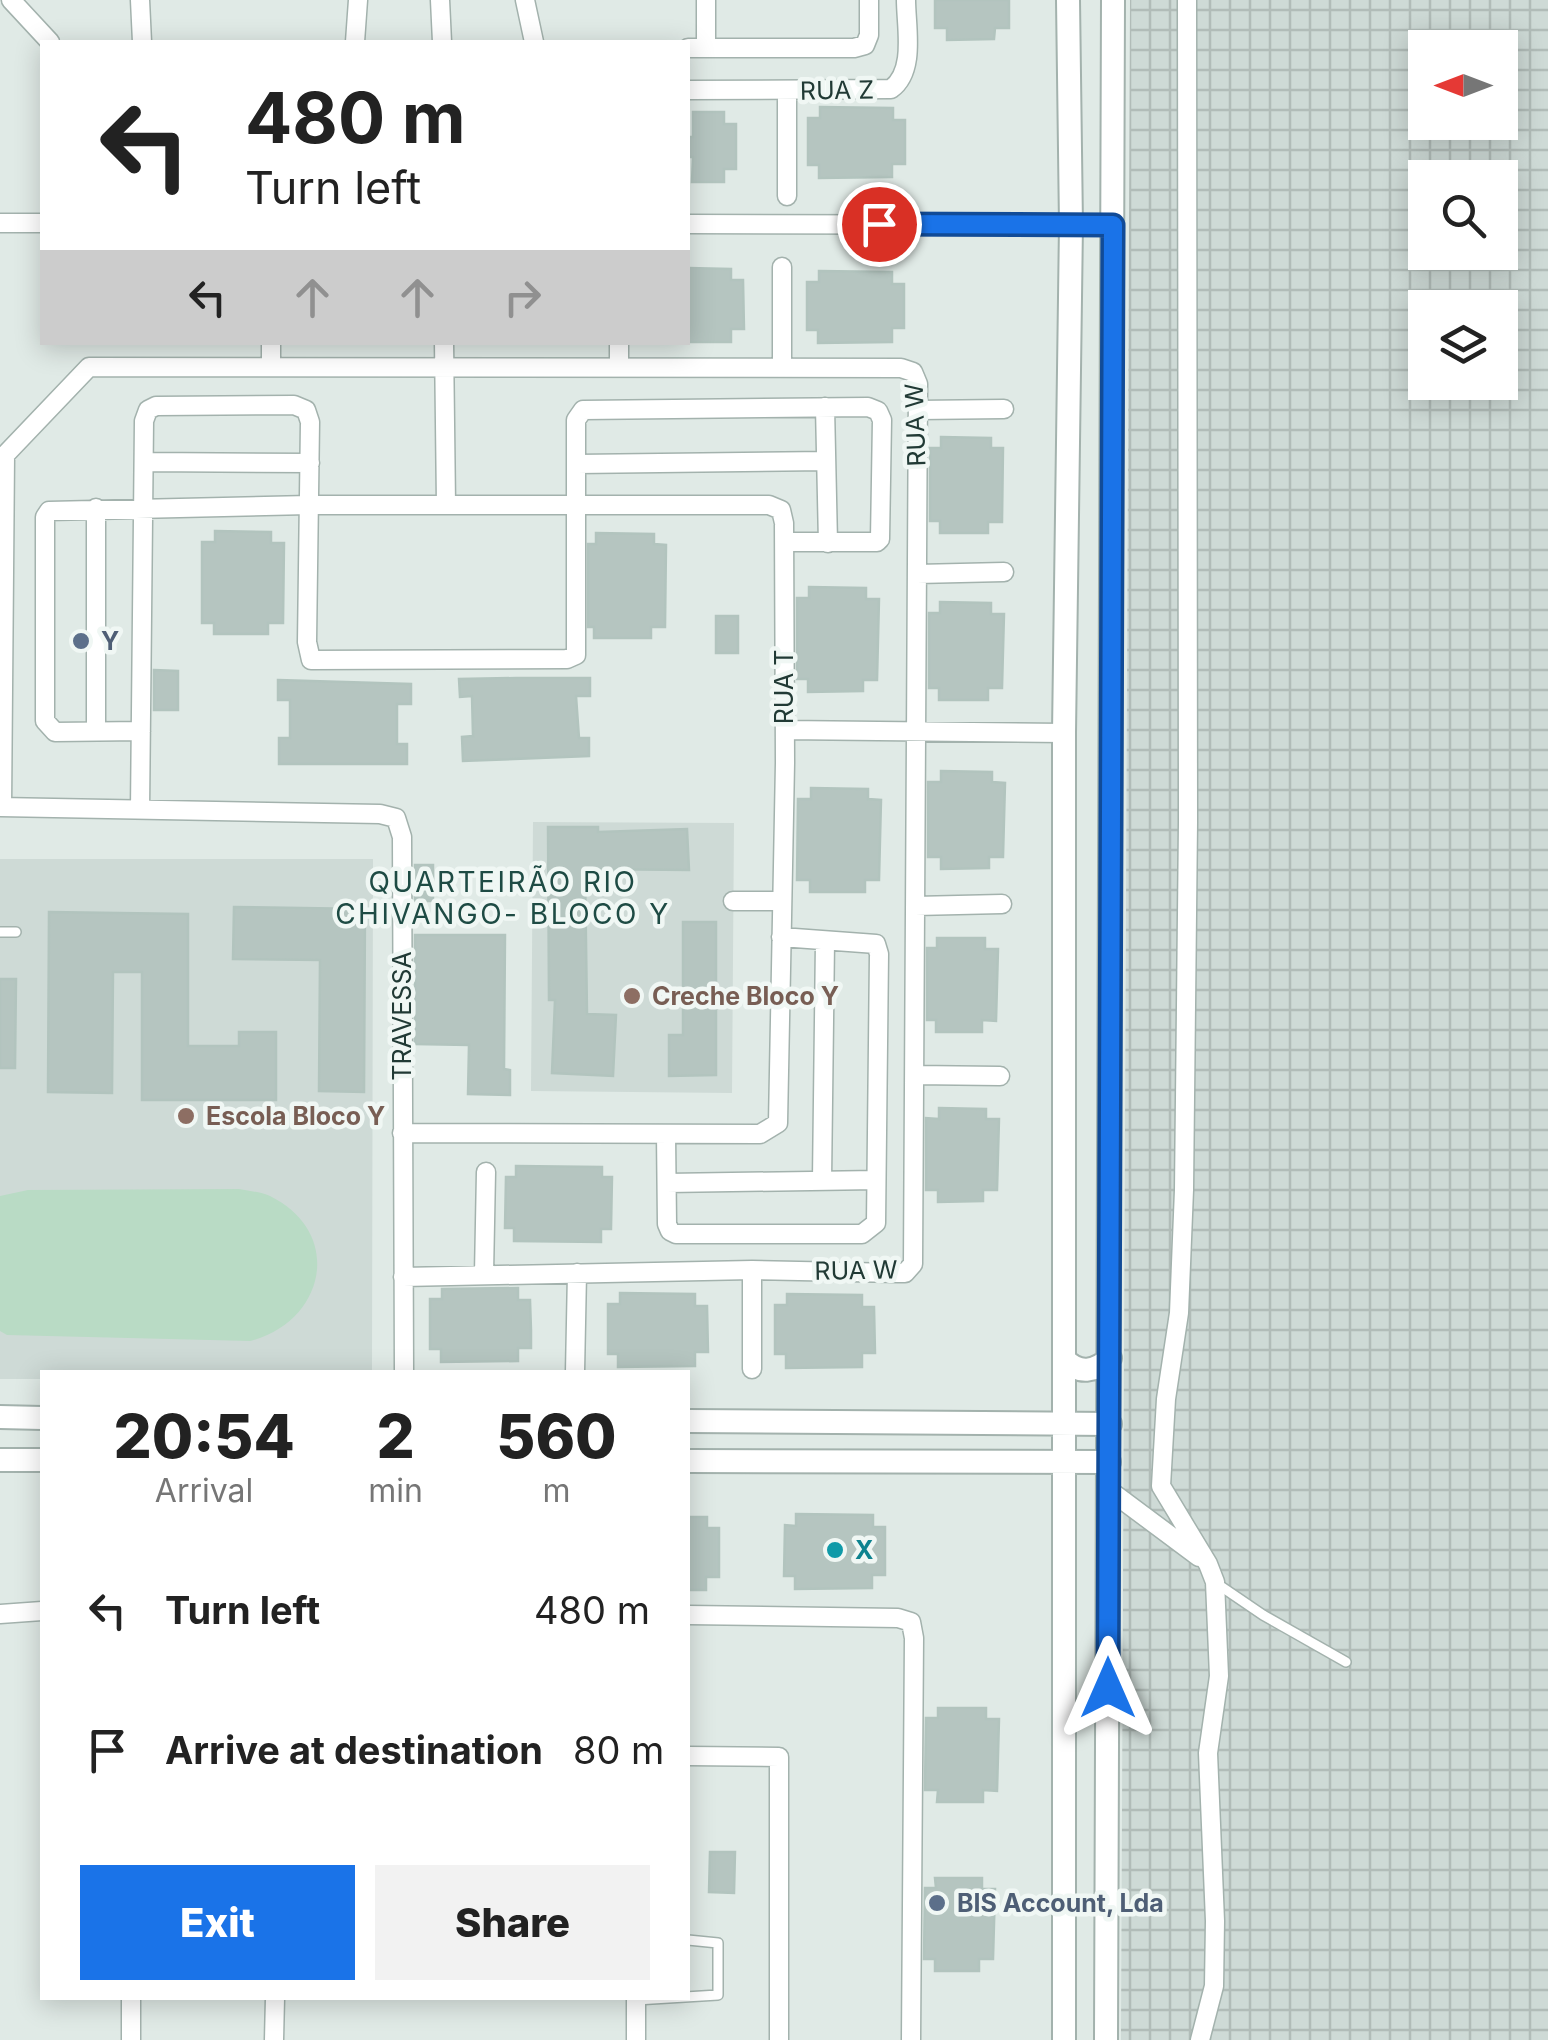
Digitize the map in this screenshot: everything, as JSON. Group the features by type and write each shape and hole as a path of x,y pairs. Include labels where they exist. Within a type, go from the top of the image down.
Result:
{"street":[{"path":"11,0 48,40"},
{"path":"140,0 142,40"},
{"path":"355,40 358,0"},
{"path":"440,0 442,40"},
{"path":"525,0 534,40"},
{"path":"706,0 697,48 865,45 869,35 869,0"},
{"name":"RUA Z","path":"690,90 884,90 897,86 906,65 906,0"},
{"path":"1064,2040 1068,0"},
{"path":"1106,2040 1112,0"},
{"path":"1187,0 1188,822 1184,1190 1179,1313 1166,1399 1161,1486 1208,1564 1214,1582 1219,1676 1208,1753 1214,1986 1200,2040"},
{"path":"786,196 787,90"},
{"path":"0,223 40,223"},
{"path":"690,224 1113,225"},
{"path":"782,267 782,367"},
{"path":"271,345 271,365"},
{"path":"444,345 446,505"},
{"path":"620,345 620,367"},
{"name":"RUA W","path":"1,807 5,455 81,372 99,365 909,368 916,377 918,410 914,1258 910,1268 898,1273 752,1270 403,1276"},
{"path":"140,810 144,421 148,410 156,406 294,405 306,410 310,422 307,642 308,655 316,660 576,656 576,420 583,410 868,407 878,411 882,420 880,539 784,542"},
{"path":"825,407 828,543"},
{"path":"918,410 1004,409"},
{"path":"577,464 826,461"},
{"path":"144,462 310,463"},
{"name":"RUA T","path":"96,730 56,732 45,721 45,517 49,510 309,505 777,506 783,514 784,542 778,1123 760,1134 402,1134"},
{"path":"96,508 96,730 141,731"},
{"path":"917,574 1004,572"},
{"path":"784,730 1064,733"},
{"name":"TRAVESSA","path":"1,807 380,814 396,818 402,837 404,1370"},
{"path":"734,901 782,900"},
{"path":"916,906 1002,904"},
{"path":"666,1136 670,1232 862,1234 876,1224 880,954 876,944 870,942 781,937"},
{"path":"822,1180 825,942"},
{"path":"915,1074 1000,1076"},
{"path":"484,1274 486,1172"},
{"path":"667,1183 876,1180"},
{"path":"752,1270 752,1369"},
{"path":"575,1370 577,1272"},
{"path":"1064,1358 1072,1367 1082,1370 1101,1366 1110,1358"},
{"path":"0,1417 40,1418"},
{"path":"690,1421 1110,1424"},
{"path":"997,1462 1006,1454 1009,1443 998,1423"},
{"path":"0,1460 40,1460"},
{"path":"690,1461 1109,1462"},
{"path":"1129,1505 1161,1486"},
{"path":"1109,1490 1208,1564"},
{"path":"1066,1528 1086,1516 1109,1531"},
{"path":"0,1614 40,1611"},
{"path":"690,1614 906,1619 914,1628 912,2040"},
{"path":"690,1756 779,1757 779,2040"},
{"path":"131,2000 131,2040"},
{"path":"274,2000 274,2040"},
{"path":"636,2000 636,2040"}],"lane":[{"path":"0,932 16,932"},
{"path":"1214,1582 1264,1616 1346,1662"},
{"path":"690,1940 718,1942 721,1988 718,1995 690,1996"}],"shaded area":[{"path":"1130,0 1548,0 1548,2040 1121,2040"},
{"name":"Creche Bloco Y","path":"533,822 734,823 732,1093 531,1091"},
{"name":"Escola Bloco Y","path":"0,859 373,859 372,1370 40,1370 40,1379 0,1379"}],"green space":[{"path":"239,1189 270,1196 294,1212 309,1232 316,1253 316,1275 309,1297 295,1316 275,1331 250,1341 7,1335 0,1331 0,1196 28,1190"}],"building":[{"path":"935,0 1009,0 1009,28 995,28 994,39 947,40 947,28 935,28"},
{"path":"820,107 893,108 893,120 905,120 905,164 892,164 892,177 819,178 819,165 808,165 808,118 820,118"},
{"path":"693,112 724,112 724,124 736,124 736,169 724,169 724,182 692,182"},
{"path":"690,268 731,269 731,280 743,280 744,329 731,329 731,342 690,342"},
{"path":"819,271 892,272 892,284 904,284 904,328 892,328 892,342 818,343 818,330 807,330 807,282 819,282"},
{"path":"941,437 991,438 991,448 1003,448 1002,522 988,522 988,533 940,533 940,521 930,521 930,448 941,448"},
{"path":"215,531 271,532 271,543 284,543 283,623 268,623 268,634 214,634 214,623 202,623 202,542 215,542"},
{"path":"596,533 654,534 654,544 666,545 665,627 651,627 651,638 594,638 594,627 588,627 588,544 596,544"},
{"path":"809,587 866,588 866,599 879,599 877,680 863,680 863,691 808,692 808,679 797,679 797,598 809,598"},
{"path":"940,602 991,603 991,614 1004,614 1002,688 988,688 988,700 939,700 939,688 929,688 929,613 940,613"},
{"path":"716,616 738,616 738,653 716,653"},
{"path":"154,670 178,671 178,710 154,710"},
{"path":"590,678 590,696 576,696 579,738 589,738 589,756 463,761 462,737 473,736 472,696 460,697 459,679"},
{"path":"278,680 411,684 411,704 397,704 397,744 407,744 407,764 279,764 279,738 290,738 290,700 278,700"},
{"path":"941,771 992,772 992,782 1005,783 1003,857 989,857 989,868 941,869 941,857 928,857 928,782 941,782"},
{"path":"811,788 868,789 868,799 881,800 879,880 865,880 865,892 810,892 810,880 797,880 798,799 811,799"},
{"path":"548,827 598,827 598,832 687,829 689,870 585,869 587,1014 616,1015 613,1076 552,1073 555,1000 549,1000"},
{"path":"415,865 433,865 433,901 415,901"},
{"path":"234,907 365,909 364,1092 319,1091 320,960 233,959"},
{"path":"49,912 188,914 188,1046 239,1046 239,1032 276,1032 276,1100 142,1100 142,972 113,972 112,1093 48,1092"},
{"path":"683,922 716,922 716,1075 669,1076 669,1035 683,1035"},
{"path":"415,935 505,935 504,1069 510,1070 510,1095 468,1094 469,1045 415,1044"},
{"path":"937,938 985,938 985,949 998,949 996,1021 982,1020 982,1032 936,1032 936,1020 927,1020 927,948 937,948"},
{"path":"0,979 16,979 15,1068 0,1068"},
{"path":"939,1108 986,1109 986,1119 999,1119 997,1190 983,1190 983,1201 938,1202 938,1190 926,1190 926,1118 939,1119"},
{"path":"516,1166 602,1167 602,1177 612,1177 611,1229 601,1229 601,1242 514,1241 514,1228 505,1228 506,1177 516,1177"},
{"path":"518,1288 518,1300 530,1300 531,1348 518,1348 518,1361 441,1362 441,1349 430,1349 430,1299 442,1299 442,1289"},
{"path":"620,1293 695,1294 695,1306 707,1306 708,1352 695,1352 695,1366 618,1367 618,1354 608,1354 608,1304 620,1304"},
{"path":"787,1294 862,1295 862,1307 874,1307 875,1353 862,1353 862,1367 786,1368 786,1354 775,1354 775,1305 787,1305"},
{"name":"X","path":"796,1514 873,1515 873,1527 885,1527 885,1575 872,1575 872,1588 795,1589 795,1576 784,1576 785,1525 796,1526"},
{"path":"690,1517 707,1517 707,1528 719,1528 719,1577 706,1577 706,1590 690,1590"},
{"path":"938,1708 986,1708 986,1719 999,1719 997,1791 983,1790 983,1802 937,1802 938,1790 925,1790 926,1718 938,1718"},
{"path":"710,1852 735,1852 734,1893 709,1892"},
{"path":"935,1878 982,1878 982,1889 995,1889 993,1959 979,1959 979,1971 935,1971 935,1959 924,1959 925,1888 936,1888"}],"place":[{"name":"Y","path":"81,641"},
{"name":"Creche Bloco Y","path":"632,996"},
{"name":"Escola Bloco Y","path":"186,1116"},
{"name":"X","path":"835,1550"},
{"name":"BIS Account, Lda","path":"937,1903"}],"district":[{"name":"QUARTEIRÃO RIO CHIVANGO- BLOCO Y","path":"503,898"}],"route":[{"path":"879,224 1113,225 1108,1688"}]}
